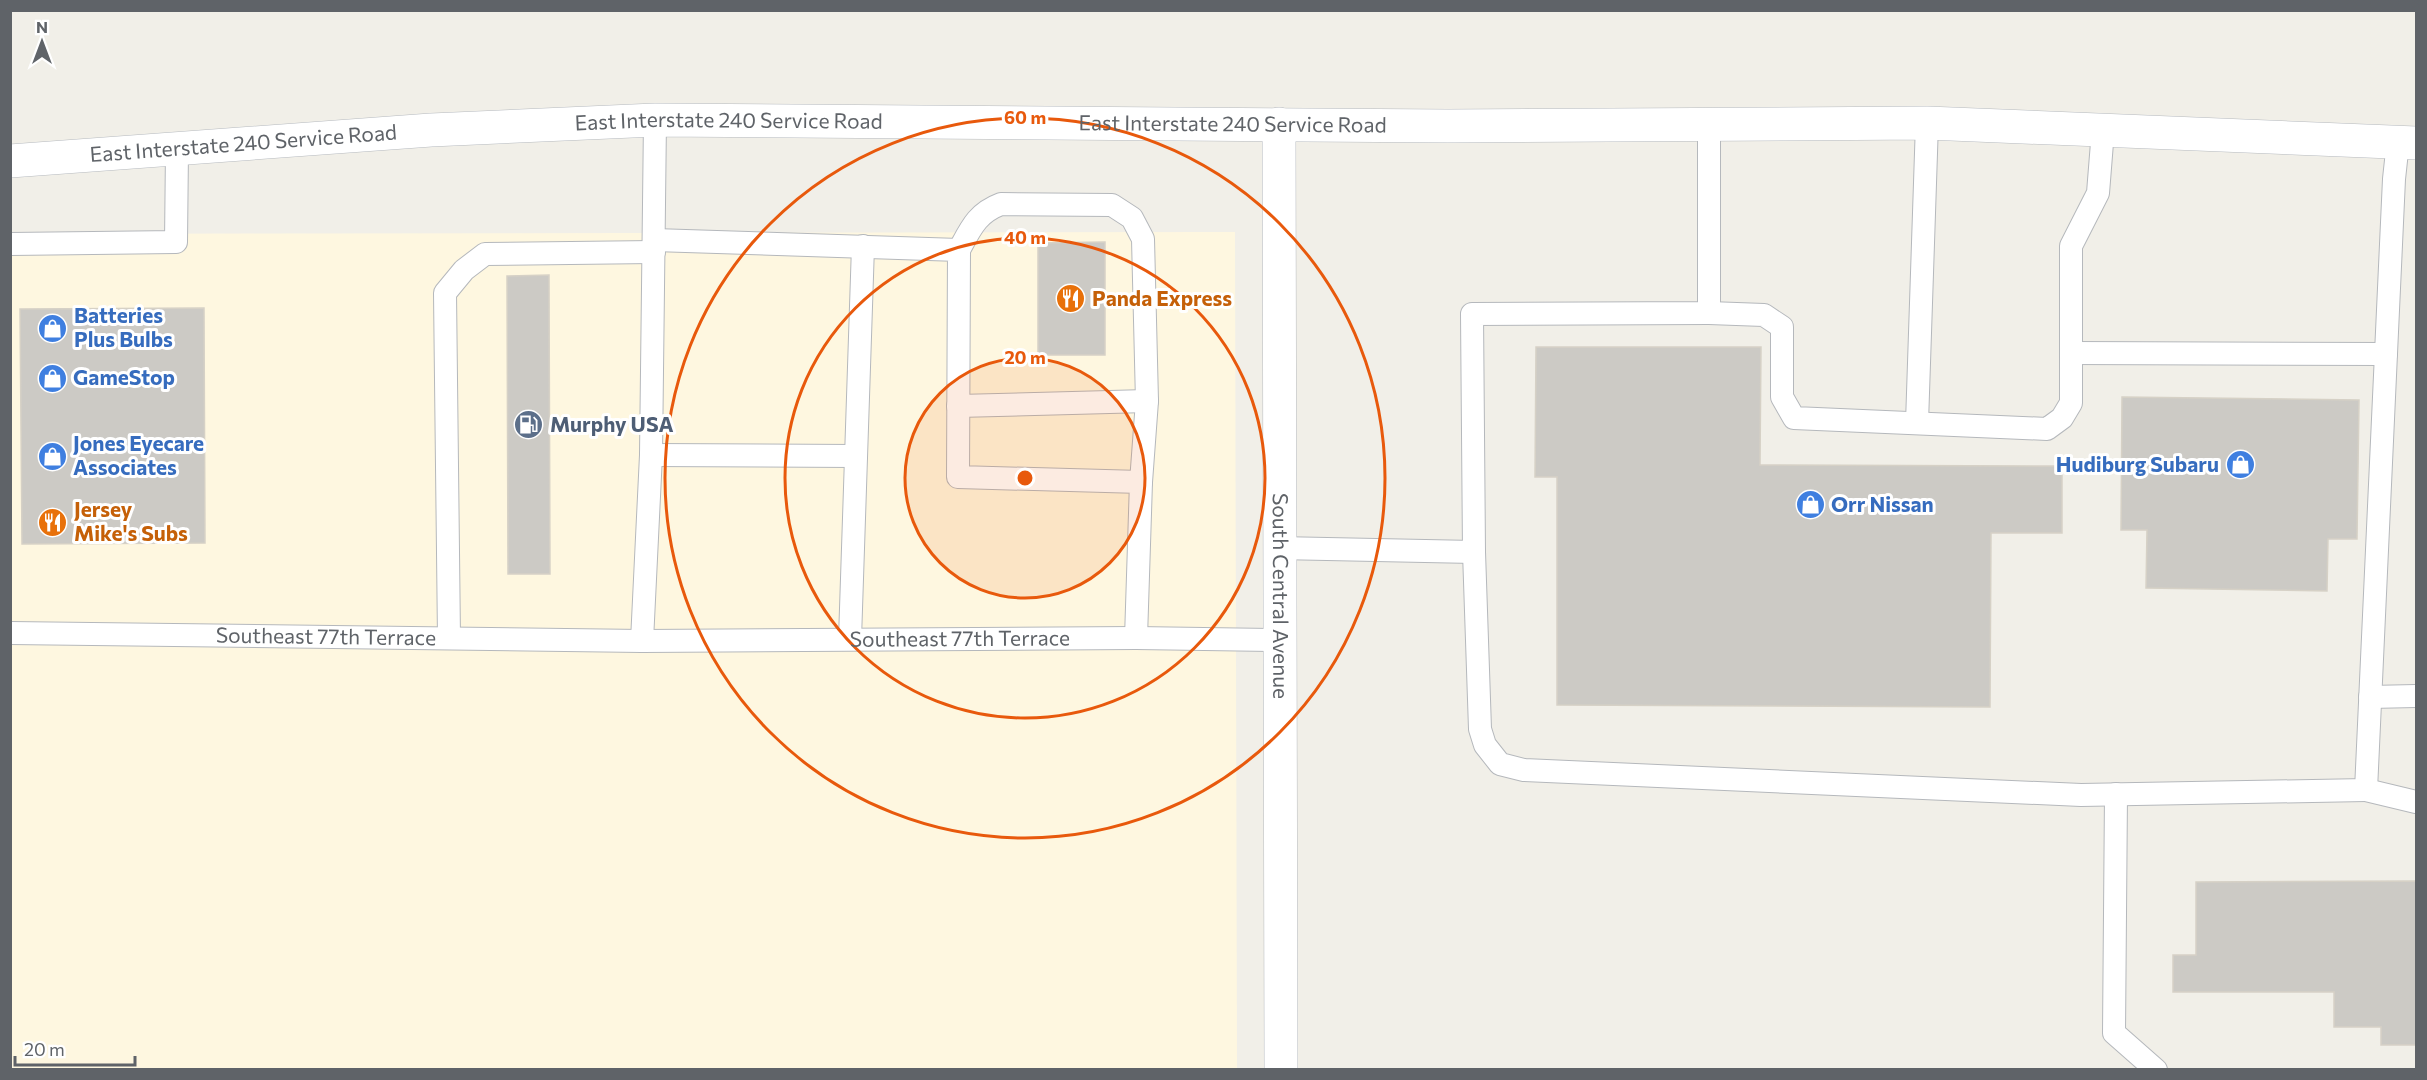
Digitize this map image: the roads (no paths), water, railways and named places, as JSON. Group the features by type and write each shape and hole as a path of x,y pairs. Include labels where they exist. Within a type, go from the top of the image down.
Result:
{"main road":[{"name":"East Interstate 240 Service Road","path":"12,160 177,150 431,130 655,120 1448,126 1927,123 2407,143"},
{"name":"South Central Avenue","path":"1279,124 1278,640 1281,1070"}],"lane":[{"path":"642,641 651,454 655,120"},
{"path":"1709,123 1709,313"},
{"path":"1917,423 1927,123"},
{"path":"2103,130 2098,193 2071,246 2071,403 2062,418 2047,429 1794,418 1782,397 1782,327 1764,315 1709,313 1472,314 1473,552 1479,729 1485,745 1500,764 1524,770 2081,795 2366,790 2416,802"},
{"path":"2366,790 2394,179 2407,143"},
{"path":"10,244 176,242 177,150"},
{"path":"1136,638 1141,482 1147,401 1143,239 1132,218 1112,205 1001,204 987,209 974,223 959,250 958,477 1141,482"},
{"path":"449,638 445,293 464,270 485,254 654,246 863,246 959,250"},
{"path":"850,639 863,246"},
{"path":"2071,353 2386,354"},
{"path":"958,406 1147,401"},
{"path":"651,454 856,456"},
{"path":"1278,548 1473,552"},
{"name":"Southeast 77th Terrace","path":"10,633 642,641 1136,638 1278,640"},
{"path":"2370,697 2416,696"},
{"path":"2116,795 2114,1033 2156,1070"}],"place":[{"name":"Panda Express","path":"1071,299"},
{"name":"Batteries Plus Bulbs","path":"53,328"},
{"name":"GameStop","path":"52,378"},
{"name":"Murphy USA","path":"529,425"},
{"name":"Jones Eyecare Associates","path":"52,456"},
{"name":"Hudiburg Subaru","path":"2240,465"},
{"name":"Orr Nissan","path":"1810,505"},
{"name":"Jersey Mike's Subs","path":"53,522"}]}
